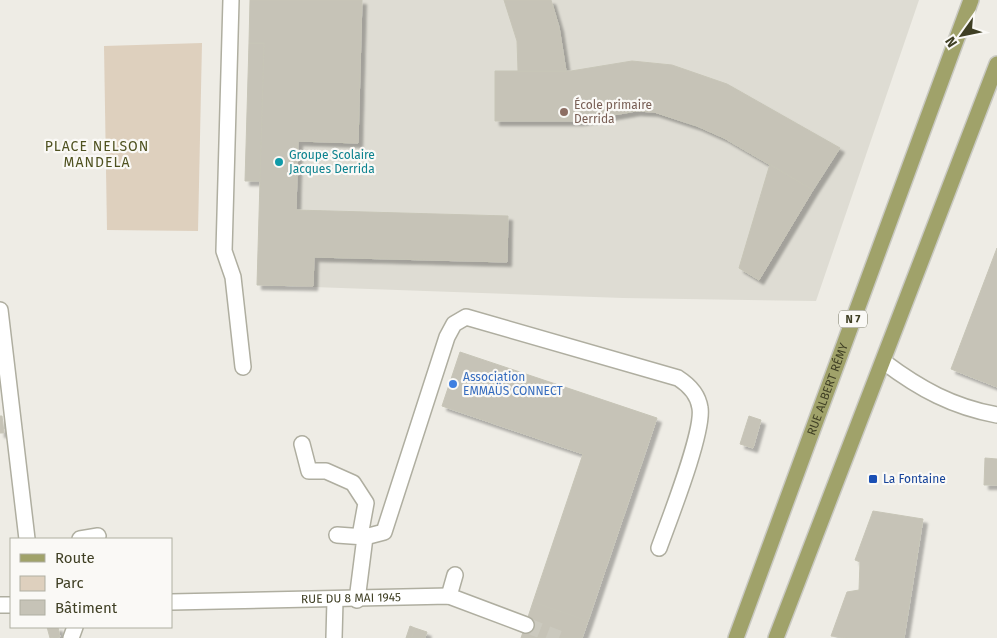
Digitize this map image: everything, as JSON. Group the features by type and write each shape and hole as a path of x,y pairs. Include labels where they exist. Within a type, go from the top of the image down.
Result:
{"main road":[{"name":"RUE ALBERT RÉMY","path":"736,638 971,0"},
{"path":"776,638 884,362 997,64"}],"street":[{"path":"230,0 224,251 233,277 243,367"},
{"path":"0,310 27,538"},
{"path":"338,535 362,536 384,532 447,337 454,324 466,317 678,378 692,388 700,408 698,429 659,548"},
{"path":"884,362 916,386 972,411 997,415"},
{"path":"302,444 309,471 326,471 353,483 366,503 357,600"},
{"path":"86,538 98,536"},
{"path":"450,596 455,575"},
{"name":"RUE DU 8 MAI 1945","path":"172,602 357,600 450,596 526,624"},
{"path":"334,638 335,600"}],"shaded area":[{"name":"École primaire Derrida","path":"250,0 919,0 816,301 623,298 257,285 260,182 245,181"}],"green space":[{"path":"202,43 198,231 107,230 104,46"}],"building":[{"name":"Groupe Scolaire Jacques Derrida","path":"250,0 362,0 358,143 298,141 296,210 508,216 507,262 314,257 313,286 257,285 264,43 249,43"},
{"path":"504,0 551,0 559,27 566,71 518,71 517,41"},
{"path":"249,43 264,43 260,181 245,181"},
{"path":"632,61 672,65 727,84 840,148 813,190 724,138 697,126 654,112 636,111 580,121 495,121 495,71 571,71"},
{"path":"770,164 813,190 759,280 739,268"},
{"path":"997,248 997,387 951,369"},
{"path":"460,352 657,418 588,621 533,602 583,454 442,406"},
{"path":"0,416 2,416 4,433 0,433"},
{"path":"749,416 761,420 753,448 740,444"},
{"path":"985,458 997,459 997,485 984,485"},
{"path":"873,511 923,519 904,638 847,638 831,636 847,592 859,590 860,562 855,560"},
{"path":"533,602 588,621 582,638 521,638"},
{"path":"410,626 415,628 411,638 406,638"},
{"path":"47,628 58,628 60,637 50,638"},
{"path":"415,628 427,632 425,638 411,638"}],"tunnel":[{"path":"526,625 559,638"}],"place":[{"name":"École primaire Derrida","path":"564,112"},
{"name":"Groupe Scolaire Jacques Derrida","path":"279,162"},
{"name":"Association EMMAÜS CONNECT","path":"453,384"},
{"name":"La Fontaine","path":"873,479"}],"district":[{"name":"PLACE NELSON MANDELA","path":"97,154"}]}
